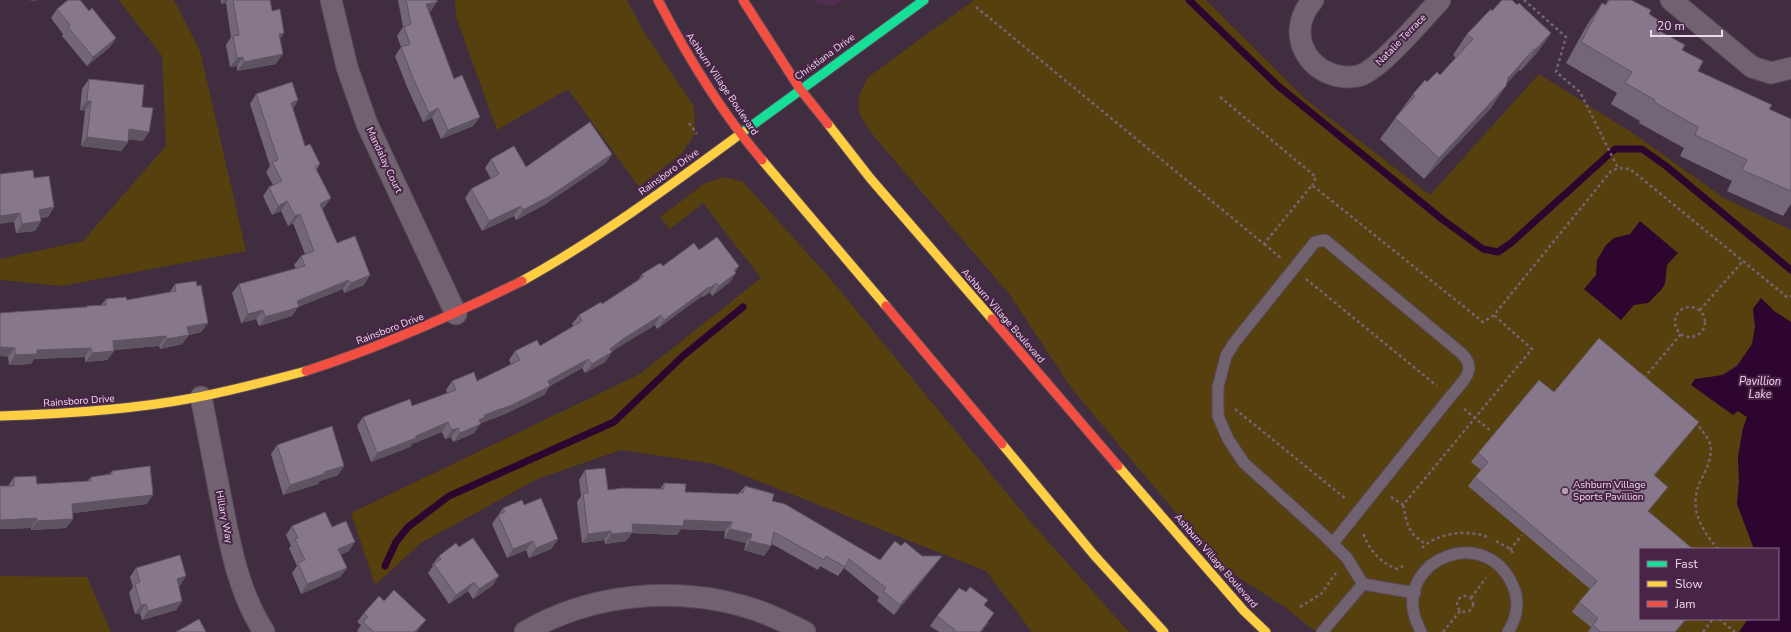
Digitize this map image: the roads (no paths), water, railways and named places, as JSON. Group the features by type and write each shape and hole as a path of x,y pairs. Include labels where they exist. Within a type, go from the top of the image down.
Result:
{"main road":[{"name":"Ashburn Village Boulevard","path":"658,0 678,38 740,134 970,404 1029,478 1094,555 1164,632"},
{"name":"Ashburn Village Boulevard","path":"743,0 800,89 870,178 1244,611 1266,632"},
{"name":"Christiana Drive","path":"740,134 924,0"},
{"name":"Rainsboro Drive","path":"0,416 60,414 135,407 201,397 321,366 392,341 456,314 574,251 639,208 740,134"}],"street":[{"name":"Mandalay Court","path":"331,0 347,67 367,124 456,314"},
{"name":"Natalie Terrace","path":"1313,0 1305,9 1300,19 1300,41 1304,51 1318,68 1337,76 1359,76 1376,67 1440,0"},
{"path":"1671,0 1752,67 1771,73 1791,68"},
{"name":"Hillary Way","path":"201,397 230,547 240,585 256,620 264,632"},
{"path":"525,632 565,613 590,604 628,597 667,595 706,597 744,606 780,619 805,632"}],"lane":[{"path":"1333,543 1468,374 1470,366 1467,357 1325,240 1314,242 1234,343 1226,356 1218,387 1218,416 1228,439 1244,463 1348,558 1363,584"},
{"path":"1421,632 1415,617 1413,601 1417,585 1425,571 1437,560 1452,554 1463,552 1484,555 1498,564 1509,576 1516,591 1517,607 1514,623 1508,632"},
{"path":"1363,584 1415,593"},
{"path":"1322,632 1363,584"}],"water":[{"path":"1640,221 1678,253 1667,265 1665,284 1661,290 1648,303 1634,305 1621,320 1584,289 1596,275 1597,260 1606,245 1614,238 1630,234"},
{"name":"Pavillion Lake","path":"1761,298 1774,311 1791,322 1791,632 1739,632 1747,620 1779,620 1779,548 1754,548 1737,504 1739,481 1738,457 1743,428 1747,417 1738,411 1733,415 1691,385 1695,379 1723,375 1737,366 1752,344 1755,327 1753,309"}],"waterway":[{"path":"1189,0 1277,85 1443,220 1483,249 1498,252 1511,243 1615,149 1642,149 1666,166 1791,270"},
{"path":"385,566 396,542 408,527 449,496 614,422 684,355 743,307"}],"place":[{"name":"Ashburn Village Sports Pavillion","path":"1565,491"}]}
